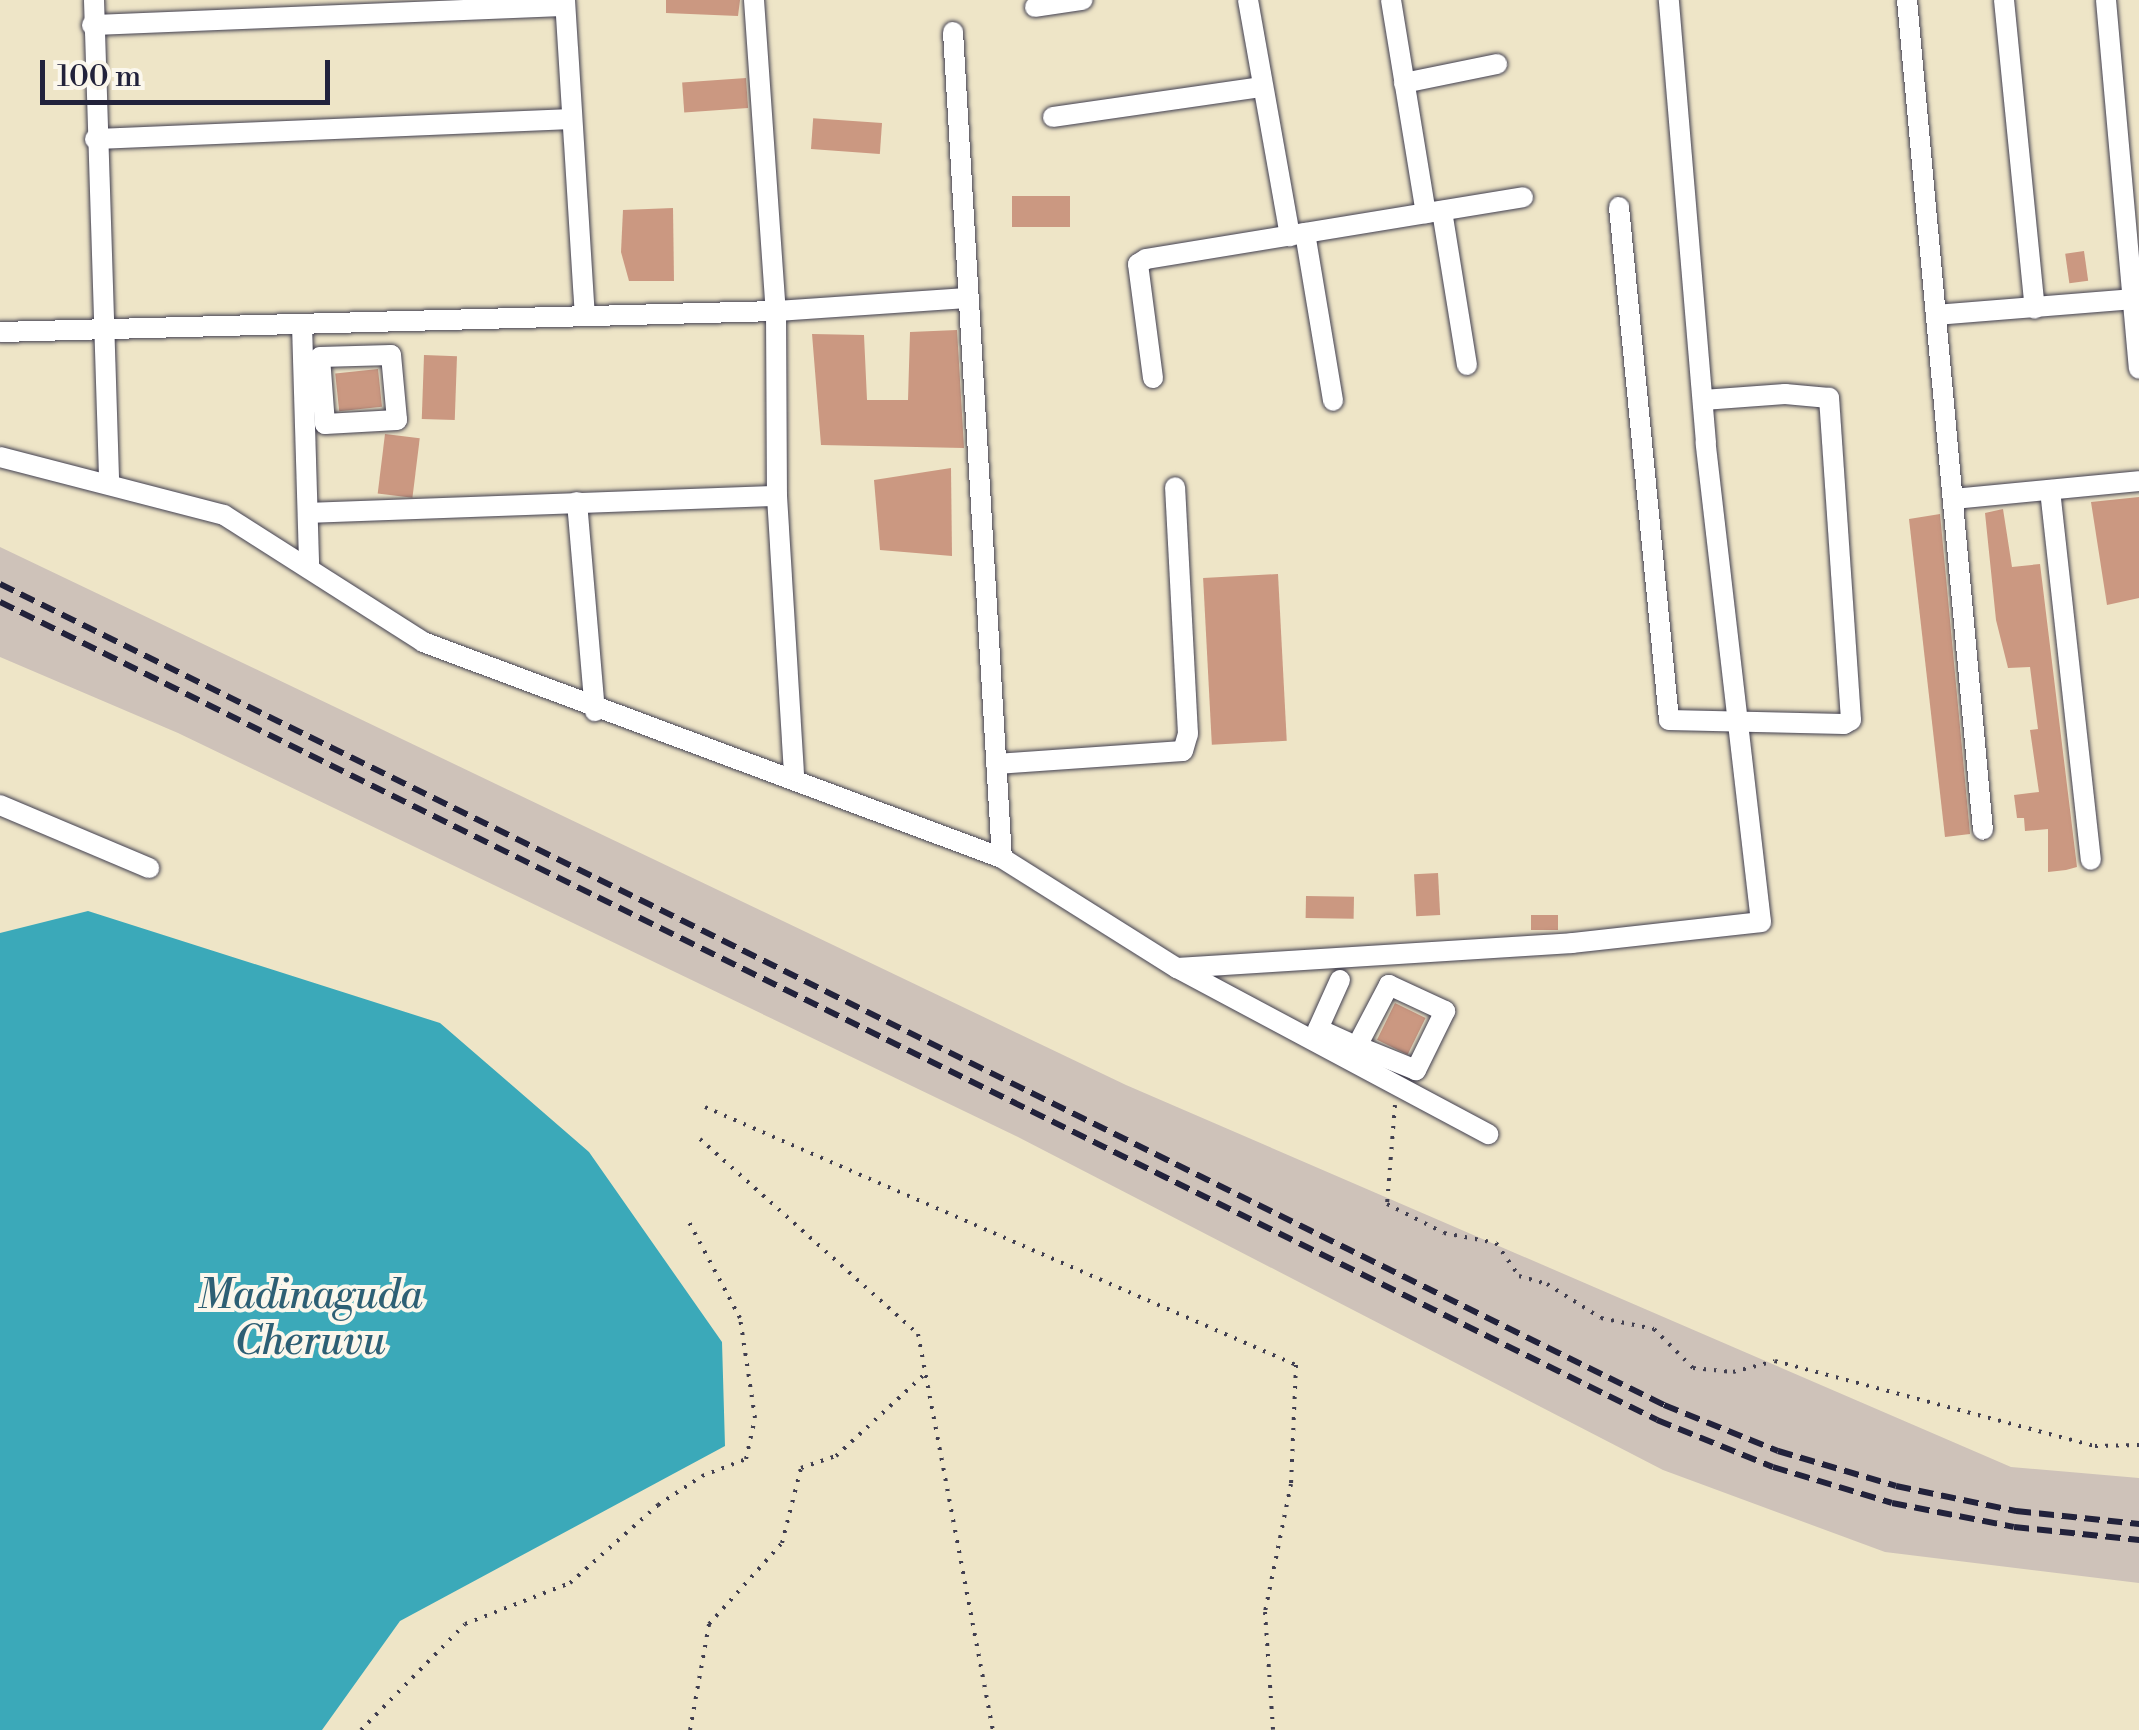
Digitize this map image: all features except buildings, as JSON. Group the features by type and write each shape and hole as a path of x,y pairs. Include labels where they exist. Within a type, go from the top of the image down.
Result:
{"street":[{"path":"94,0 95,139 108,330 109,484"},
{"path":"754,0 776,312 777,496 794,778"},
{"path":"1036,7 1082,0"},
{"path":"1248,0 1262,88 1333,401"},
{"path":"1391,0 1404,83 1467,365"},
{"path":"1177,968 1572,943 1761,922 1703,400 1669,0"},
{"path":"1907,0 1983,830"},
{"path":"2004,0 2036,308"},
{"path":"2106,0 2139,368"},
{"path":"92,24 565,3 568,119 586,314"},
{"path":"953,32 1002,858"},
{"path":"1404,83 1498,64"},
{"path":"1053,116 1262,88"},
{"path":"95,139 568,119"},
{"path":"1153,378 1138,264 1523,198"},
{"path":"1619,207 1666,711 1677,724 1851,720 1831,407 1822,393 1703,400"},
{"path":"0,332 776,312 968,298"},
{"path":"1936,315 2133,298"},
{"path":"309,567 314,406 320,357 310,324"},
{"path":"310,324 314,406 326,425 398,417 392,356 320,357"},
{"path":"0,457 224,516 423,642 595,711 794,778 1002,858 1177,968 1352,1050 1393,1076 1439,1097 1479,1129 1478,1104"},
{"path":"1953,500 2139,481"},
{"path":"996,764 1174,756 1188,745 1176,486"},
{"path":"2050,490 2091,860"},
{"path":"309,514 777,496"},
{"path":"577,502 595,711"},
{"path":"0,805 149,868"},
{"path":"1315,1034 1340,980"},
{"path":"1352,1050 1389,985 1444,1010 1418,1069 1393,1076"}],"path":[{"path":"1393,1076 1387,1204 1444,1233 1496,1243 1519,1276 1547,1284 1601,1318 1654,1328 1694,1368 1733,1372 1776,1361 2094,1446 2139,1445"},
{"path":"705,1107 1296,1365 1291,1484 1265,1612 1273,1730"},
{"path":"700,1139 918,1334 994,1730"},
{"path":"361,1730 465,1624 570,1584 658,1505 702,1476 746,1459 755,1418 740,1318 688,1220"},
{"path":"690,1730 709,1624 782,1543 801,1468 836,1456 926,1373"}],"shaded area":[{"path":"0,547 1126,1085 2011,1467 2139,1478 2139,1583 1885,1552 1663,1470 1018,1137 178,733 0,657"}],"water":[{"name":"Madinaguda Cheruvu","path":"88,911 440,1023 589,1152 722,1342 725,1446 400,1621 322,1730 0,1730 0,933"}],"railway":[{"path":"0,584 1664,1405 1778,1451 1896,1486 2016,1511 2139,1524"},
{"path":"0,602 1657,1420 1773,1467 1892,1503 2014,1527 2139,1540"}]}
